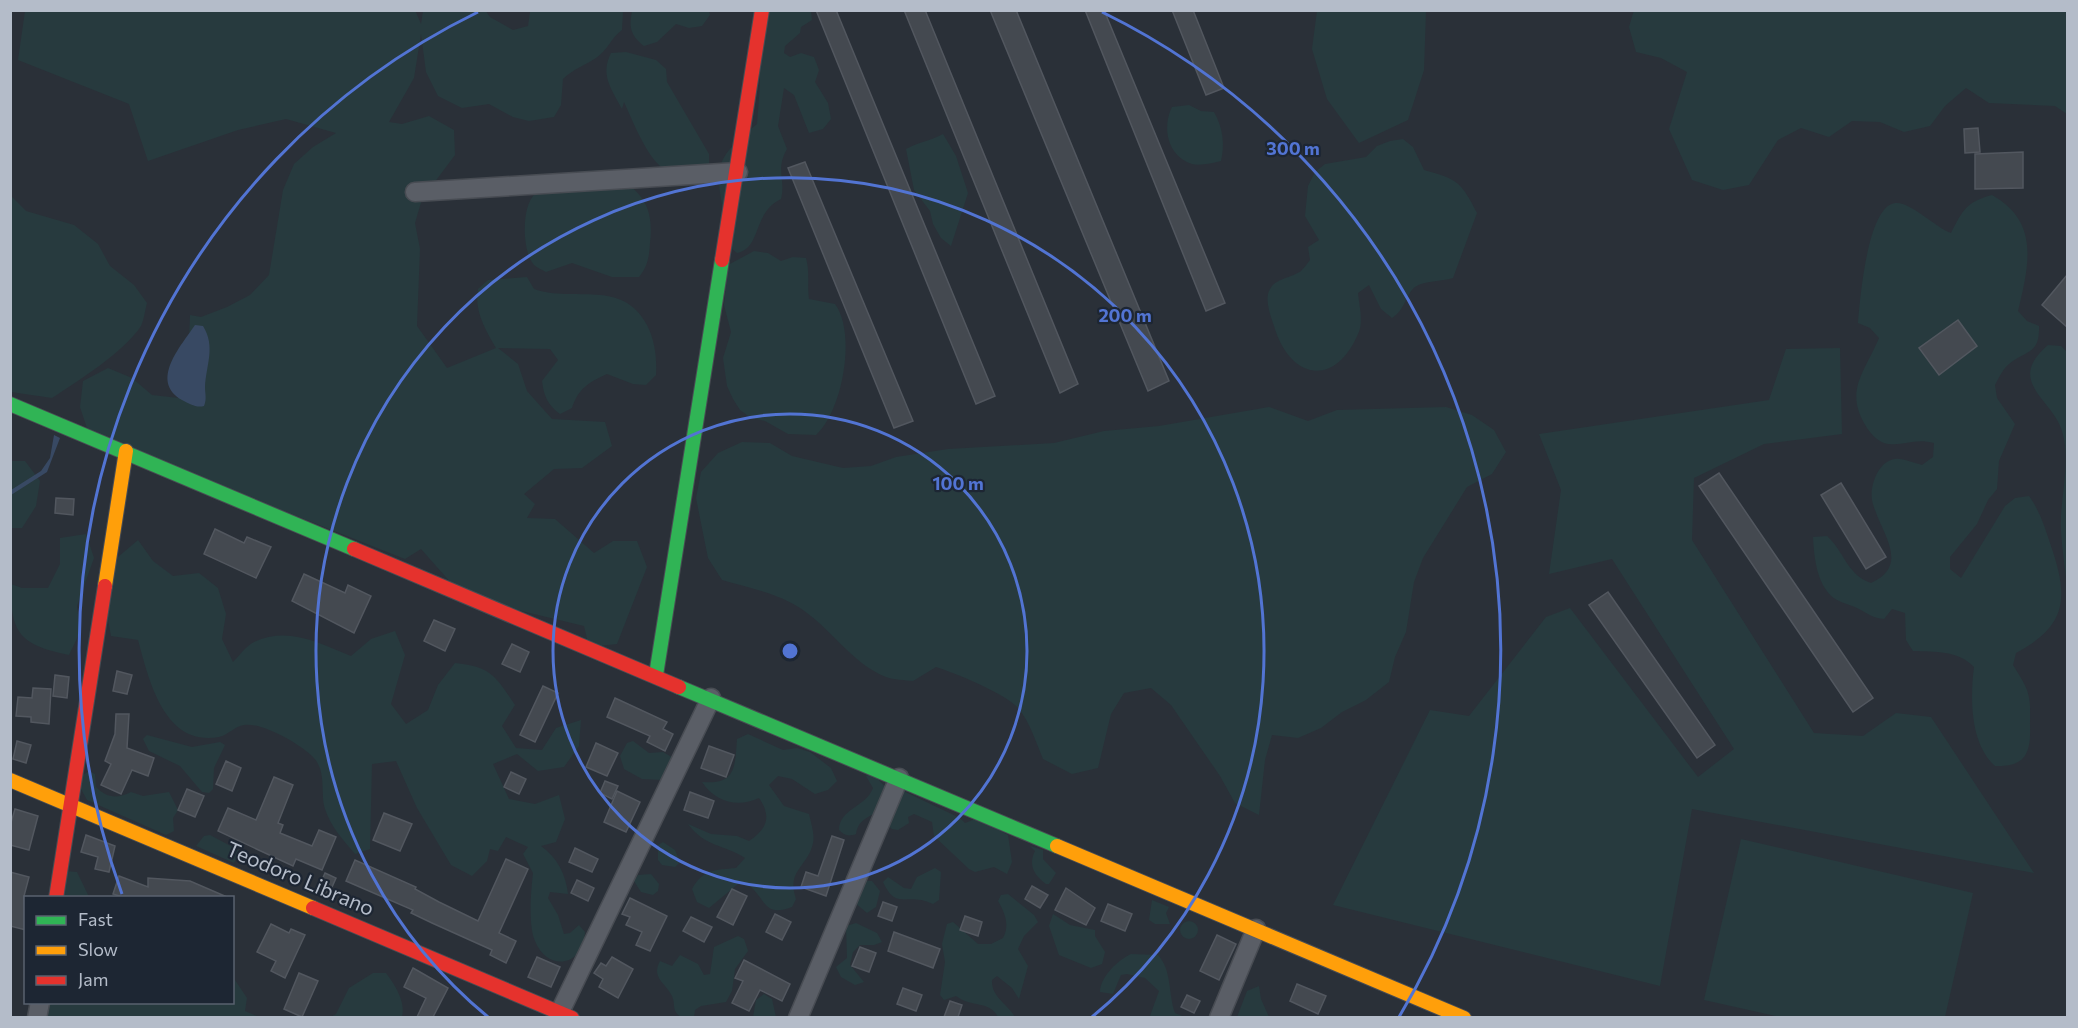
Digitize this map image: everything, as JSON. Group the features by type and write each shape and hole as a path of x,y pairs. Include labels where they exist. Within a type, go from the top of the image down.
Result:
{"street":[{"path":"656,675 762,10"},
{"path":"415,192 738,172"},
{"path":"10,404 1464,1017"},
{"path":"56,896 126,451"},
{"path":"563,1016 711,698"},
{"path":"798,1017 899,778"},
{"name":"Teodoro Librano","path":"10,780 563,1016"},
{"path":"1219,1017 1256,929"}],"green space":[{"path":"415,10 421,24 423,11 485,10 490,17 513,30 528,26 530,12 520,11 623,11 622,30 603,52 563,79 561,105 554,117 529,121 513,117 489,104 462,108 438,96 426,72 421,34 414,78 389,122 402,124 429,116 454,130 455,155 422,199 415,223 420,249 417,326 447,368 496,348 484,327 477,297 478,289 488,280 527,277 534,289 549,293 611,297 637,311 650,331 655,350 656,375 646,385 633,384 607,374 585,387 577,396 572,408 560,414 545,396 542,381 558,360 550,349 498,348 518,364 527,391 552,419 605,422 612,446 582,468 554,469 524,494 535,504 527,518 555,519 594,553 613,541 637,541 647,567 617,644 589,647 584,626 509,608 452,584 421,549 405,559 89,434 80,407 83,381 108,368 132,378 152,395 179,398 188,371 190,315 201,317 227,307 250,295 269,275 283,190 294,164 313,147 336,133 286,119 238,130 148,161 129,104 18,60 25,11"},
{"path":"1634,10 2067,11 2067,114 2055,106 1989,103 1966,88 1945,106 1930,126 1904,132 1880,122 1852,121 1829,137 1801,128 1778,140 1749,185 1723,190 1692,180 1669,129 1687,72 1661,58 1636,52 1629,27"},
{"path":"632,11 709,11 710,15 702,26 689,28 676,24 657,42 644,46 632,30"},
{"path":"757,11 811,11 812,20 801,27 800,33 785,46 784,53 790,57 801,53 814,57 819,70 815,82 828,103 831,119 823,129 809,133 794,95 784,88 778,126 787,149 781,169 781,199 765,213 750,244 745,250 737,253 731,248 720,196 719,175 722,160 726,154 757,124 760,84"},
{"path":"1317,11 1426,11 1424,70 1408,120 1359,143 1327,99 1312,49"},
{"path":"626,52 656,60 666,69 667,82 709,154 709,166 671,171 656,162 649,153 624,102 622,109 608,81 607,68 611,53"},
{"path":"1189,105 1201,111 1214,112 1222,136 1221,161 1192,164 1177,155 1172,148 1167,123 1172,107"},
{"path":"943,134 956,156 968,193 951,246 941,238 933,224 930,211 914,190 906,149"},
{"path":"1403,139 1413,147 1424,170 1451,179 1462,188 1477,213 1453,278 1423,283 1415,287 1392,318 1381,309 1369,285 1358,293 1361,324 1348,351 1337,363 1326,369 1313,370 1302,366 1291,358 1281,344 1270,315 1268,294 1273,285 1303,269 1310,260 1308,247 1319,240 1305,216 1308,186 1315,172 1325,164 1366,157 1377,146"},
{"path":"605,170 635,190 647,207 651,229 650,243 648,261 642,273 639,277 612,277 572,263 546,272 535,266 530,259 525,240 525,218 530,200 540,190 565,180 575,172"},
{"path":"10,195 26,211 74,225 98,244 110,266 134,285 147,303 141,326 124,346 52,398 11,392"},
{"path":"1992,195 2018,218 2024,231 2027,261 2018,311 2027,321 2039,326 2039,335 2031,351 2007,366 1995,385 1997,398 2015,424 1999,461 1997,489 1988,500 1977,524 1950,557 1950,569 1961,578 2005,506 2015,498 2029,496 2044,526 2057,564 2061,596 2054,621 2046,632 2016,653 2013,665 2029,698 2030,734 2025,756 2020,761 2006,766 1995,766 1987,757 1976,733 1972,706 1974,667 1961,657 1938,652 1913,651 1906,640 1905,613 1892,609 1884,619 1877,618 1830,595 1818,572 1813,537 1827,536 1851,569 1863,579 1871,583 1883,576 1889,567 1891,558 1890,548 1873,504 1872,491 1875,477 1883,465 1889,461 1901,459 1922,465 1933,457 1934,443 1921,441 1885,443 1873,436 1860,415 1857,403 1859,382 1879,338 1870,328 1858,323 1867,256 1878,220 1885,208 1901,203 1951,233 1966,208"},
{"path":"754,251 768,253 781,261 793,257 806,258 809,299 835,304 842,317 846,353 839,391 833,409 816,435 788,434 765,421 751,418 740,410 727,386 723,358 731,332 724,305 728,265"},
{"path":"2048,345 2061,346 2067,352 2067,586 2061,531 2066,468 2065,443 2057,419 2031,380 2031,369 2036,358"},
{"path":"1840,348 1842,434 1764,444 1694,478 1692,540 1814,733 1863,736 1896,713 1931,717 2034,873 1692,809 1660,986 1333,905 1430,710 1469,716 1546,617 1570,608 1698,777 1734,749 1612,559 1549,574 1561,490 1539,434 1769,400 1786,349"},
{"path":"1269,407 1308,421 1337,410 1446,407 1472,415 1494,430 1506,452 1492,474 1467,487 1423,558 1414,582 1406,632 1395,657 1389,682 1366,700 1342,712 1321,728 1298,738 1272,735 1265,760 1259,815 1235,803 1220,776 1171,705 1151,688 1124,693 1111,714 1098,768 1072,774 1043,759 1023,714 1004,697 936,667 913,681 886,677 862,663 822,625 800,608 772,595 722,580 708,558 696,498 701,472 718,453 742,442 770,443 792,456 843,468 871,466 896,457 948,449 1054,443 1104,431 1159,426"},
{"path":"11,461 25,461 40,481 36,506 22,528 11,528"},
{"path":"86,534 94,558 77,606 80,632 69,655 39,647 21,634 16,625 11,601 11,584 22,588 48,588 60,564 60,538"},
{"path":"138,540 153,561 173,576 199,573 218,588 226,614 222,639 233,662 251,644 267,637 303,638 351,656 371,639 395,631 405,655 391,704 406,724 428,710 438,685 455,663 485,670 502,686 515,705 502,726 516,748 542,750 556,728 581,720 579,746 564,767 538,771 517,754 493,764 509,799 535,804 559,795 565,819 556,842 541,846 556,861 565,880 568,894 550,892 548,898 558,915 564,934 570,933 579,925 585,932 583,944 578,953 564,961 556,961 548,958 535,941 531,917 533,873 523,854 528,847 506,837 498,851 490,849 487,861 472,876 451,865 417,808 396,761 372,764 370,849 355,854 338,833 325,809 322,775 317,763 299,746 270,730 252,725 241,726 219,737 200,737 185,732 172,721 154,691 138,640 111,636 106,609 118,557"},
{"path":"748,734 783,750 797,748 810,752 831,768 837,781 828,790 815,794 792,779 778,776 769,785 784,806 809,814 813,832 810,851 794,881 796,899 792,907 783,910 771,909 750,886 738,884 709,908 697,902 692,889 705,874 716,870 736,868 745,858 708,842 688,824 711,834 737,836 749,841 760,832 766,822 765,811 759,798 735,803 713,794 702,782 722,780 732,772 737,739"},
{"path":"147,735 192,747 220,742 225,745 214,768 213,789 209,793 202,792 180,766 149,751 143,739"},
{"path":"633,741 649,753 663,752 675,759 664,780 642,779 624,769 620,756 627,743"},
{"path":"89,771 95,774 96,787 108,795 121,796 131,792 143,796 169,792 178,810 173,818 174,831 166,835 87,800 80,787 83,775"},
{"path":"871,772 889,791 883,810 862,821 856,834 844,834 839,830 843,817 865,800 873,788 866,776"},
{"path":"903,791 960,818 965,823 978,818 1008,835 1012,862 1007,874 994,867 975,872 969,869 934,836 932,822 914,814 908,817 909,823 898,830 892,829 887,824"},
{"path":"210,835 240,851 234,863 196,846 204,836"},
{"path":"1741,839 1973,893 1945,1017 1780,1017 1704,1000"},
{"path":"663,842 675,850 680,862 675,867 662,865 658,860 658,845"},
{"path":"1030,846 1043,850 1043,859 1056,873 1049,884 1042,881 1033,869 1032,861 1035,851"},
{"path":"935,868 941,872 939,900 933,904 916,899 898,899 888,891 883,882 888,877 904,888 911,889 917,877"},
{"path":"64,871 77,872 89,896 50,896"},
{"path":"651,874 659,884 658,891 653,895 641,892 634,881 638,875"},
{"path":"865,881 872,881 880,891 876,907 867,913 854,902"},
{"path":"1008,894 1034,915 1038,922 1024,936 1018,949 1028,966 1019,999 1012,988 997,976 992,980 997,996 1015,1017 998,1017 990,1008 956,996 944,1000 940,995 945,962 942,944 947,924 953,922 978,944 991,944 1003,938 1005,933 1006,919 998,901 1001,895"},
{"path":"1152,900 1169,907 1166,913 1170,924 1155,924 1149,920"},
{"path":"1053,914 1070,925 1095,930 1095,936 1105,952 1102,964 1091,968 1059,955 1049,926"},
{"path":"1189,921 1195,924 1198,930 1195,936 1189,939 1183,936 1180,930 1183,924"},
{"path":"856,923 877,933 882,942 874,945 860,945 853,952 850,965 864,982 855,985 841,977 836,967 847,958 846,926"},
{"path":"738,936 744,939 748,951 735,969 732,991 726,1002 701,1006 695,1010 694,1017 681,1017 675,1010 672,996 658,976 660,961 672,966 680,955 698,964 704,975 710,974 714,947"},
{"path":"1131,954 1158,955 1166,968 1175,1013 1185,1017 1150,1016 1159,991 1145,978 1121,975 1113,994 1100,992 1103,981 1111,970"},
{"path":"373,973 386,973 393,983 401,1000 402,1017 331,1017 336,1014 349,988"},
{"path":"234,978 247,998 245,1011 259,1017 29,1018 31,1004 234,1004"},
{"path":"1259,986 1261,999 1269,1017 1237,1017 1247,991"},
{"path":"764,994 772,999 776,1017 753,1017 756,1000"}],"water":[{"path":"195,325 203,326 210,349 204,406 193,405 182,400 173,392 168,383 171,363"},
{"path":"54,435 60,438 47,472 11,495 11,490 41,471 50,458"}],"building":[{"path":"816,10 836,10 995,396 976,404"},
{"path":"904,10 925,10 1078,384 1060,393"},
{"path":"990,10 1016,10 1169,381 1148,391"},
{"path":"1085,10 1104,10 1225,303 1206,311"},
{"path":"1172,10 1193,10 1224,88 1206,95"},
{"path":"1978,128 1980,152 1965,153 1964,129"},
{"path":"2023,152 2023,188 1975,189 1975,154"},
{"path":"805,162 913,421 894,428 788,168"},
{"path":"2067,275 2067,327 2042,305"},
{"path":"1958,320 1977,346 1939,375 1919,348"},
{"path":"1719,473 1873,698 1853,712 1699,486"},
{"path":"1841,483 1886,557 1866,569 1821,495"},
{"path":"56,498 74,499 73,515 55,513"},
{"path":"215,529 244,543 247,537 271,547 256,578 204,554"},
{"path":"304,574 345,593 348,585 371,596 354,633 292,601"},
{"path":"1608,592 1715,745 1697,758 1589,605"},
{"path":"434,620 455,629 445,651 424,641"},
{"path":"512,644 529,652 520,672 502,664"},
{"path":"117,671 132,675 127,694 113,691"},
{"path":"55,675 69,677 67,698 53,696"},
{"path":"543,686 558,693 535,742 520,735"},
{"path":"33,688 51,689 49,724 31,722 31,717 16,716 18,697 32,698"},
{"path":"615,698 667,722 663,729 673,734 665,751 647,742 650,736 607,717"},
{"path":"116,714 129,714 127,748 154,758 148,776 132,770 121,794 101,785 111,764 105,761 115,734"},
{"path":"17,741 31,745 26,763 13,759"},
{"path":"596,743 618,753 607,776 586,767"},
{"path":"709,746 734,755 726,777 701,768"},
{"path":"226,761 241,768 232,791 216,784"},
{"path":"511,772 526,779 519,794 504,787"},
{"path":"274,777 293,785 278,823 283,825 280,833 312,846 319,830 336,837 322,870 296,859 293,866 218,831 228,808 256,820"},
{"path":"605,781 618,786 612,799 600,793"},
{"path":"187,789 204,796 195,817 178,810"},
{"path":"617,791 640,802 626,832 604,822"},
{"path":"690,792 714,801 708,818 684,810"},
{"path":"15,809 38,816 29,850 10,845 10,826"},
{"path":"384,813 412,824 400,851 373,840"},
{"path":"86,835 115,846 109,872 95,869 98,857 81,852"},
{"path":"832,836 844,840 826,896 801,887 806,872 818,876"},
{"path":"575,848 598,859 592,872 569,862"},
{"path":"506,859 528,869 499,933 516,941 506,963 490,955 492,950 411,913 413,910 346,881 355,860 416,887 415,889 478,921"},
{"path":"10,872 29,877 24,896 24,930 10,926"},
{"path":"325,873 336,878 328,896 317,891"},
{"path":"119,876 148,887 148,878 190,881 225,896 120,896 113,894"},
{"path":"577,880 594,888 588,901 571,893"},
{"path":"1032,886 1048,895 1040,908 1025,899"},
{"path":"1066,888 1095,908 1086,925 1055,910"},
{"path":"732,889 747,896 733,925 717,917"},
{"path":"630,898 667,916 650,951 636,945 642,932 626,925 630,917 622,914"},
{"path":"883,902 897,907 892,921 878,916"},
{"path":"1108,904 1132,914 1125,931 1101,921"},
{"path":"775,914 791,922 782,940 766,932"},
{"path":"965,916 982,922 978,936 960,930"},
{"path":"691,917 712,927 704,942 683,931"},
{"path":"271,924 289,933 291,929 305,935 285,978 271,971 276,961 257,952"},
{"path":"894,932 940,949 933,968 888,951"},
{"path":"1217,935 1236,944 1219,980 1200,971"},
{"path":"860,947 876,953 869,972 852,966"},
{"path":"537,957 560,967 551,987 528,977"},
{"path":"612,957 633,969 618,998 599,987 603,979 594,973 601,963 606,966"},
{"path":"744,960 790,984 782,1001 760,990 749,1011 732,1003 743,981 735,978"},
{"path":"413,968 448,988 433,1017 417,1017 426,998 404,987"},
{"path":"299,973 318,981 302,1017 284,1009"},
{"path":"1297,984 1326,996 1318,1014 1290,1001"},
{"path":"903,988 922,995 916,1011 897,1004"},
{"path":"1187,995 1200,1001 1194,1013 1181,1007"},
{"path":"950,1001 962,1005 958,1017 944,1017"}],"traffic: fast":[{"path":"656,675 722,260"},
{"path":"10,404 354,549"},
{"path":"679,687 1057,846"}],"traffic: slow":[{"path":"105,586 126,451"},
{"path":"10,780 313,908"},
{"path":"1057,846 1464,1018"}],"traffic: jam":[{"path":"722,260 762,10"},
{"path":"354,549 679,687"},
{"path":"56,896 105,586"},
{"path":"313,908 572,1018"}]}
